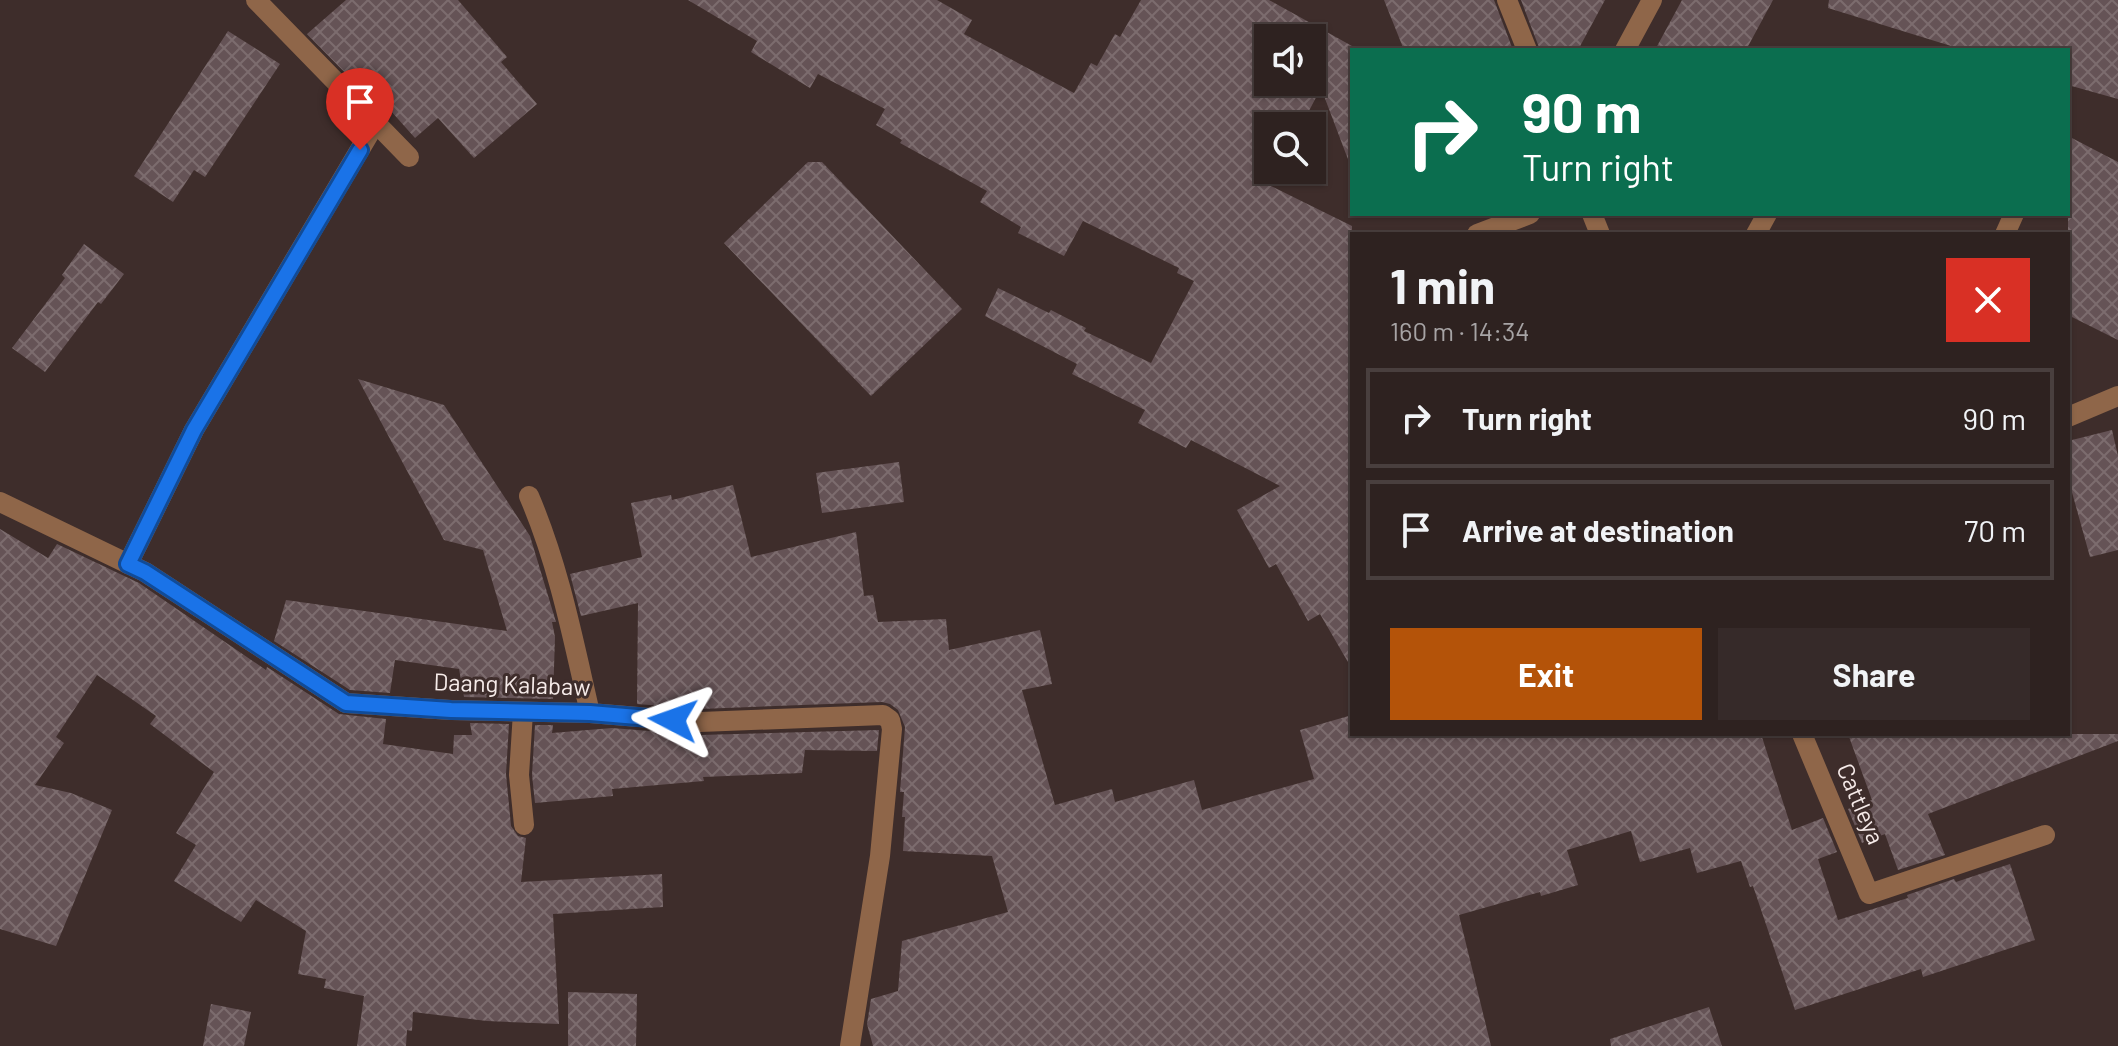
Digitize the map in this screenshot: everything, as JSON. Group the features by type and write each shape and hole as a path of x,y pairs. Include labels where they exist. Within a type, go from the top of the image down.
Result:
{"street":[{"path":"256,0 409,157"},
{"path":"1507,0 1526,48"},
{"path":"1626,48 1652,0"},
{"path":"128,564 194,430 375,124"},
{"path":"1482,232 1525,216"},
{"path":"2070,416 2118,396"},
{"path":"529,496 548,540 562,586 590,713"},
{"name":"Daang Kalabaw","path":"0,502 145,572 346,703 590,713 700,722 883,715 890,720 892,729 880,856 850,1046"},
{"path":"523,712 519,775 524,825"},
{"name":"Cattleya","path":"1803,736 1869,894 2045,835"}],"building":[{"path":"346,0 458,0 507,57 501,62 537,104 474,158 438,118 415,138 365,82 359,87 307,34"},
{"path":"688,0 937,0 972,20 964,34 1074,93 1091,63 1097,66 1115,34 1120,37 1141,0 1269,0 1312,24 1254,24 1254,96 1317,96 1308,112 1254,112 1254,184 1272,184 1352,226 1350,666 1320,614 1308,621 1276,564 1269,568 1237,510 1280,486 1191,440 1186,448 1138,423 1145,410 1072,374 1077,364 985,316 998,288 1049,313 1051,310 1086,328 1084,331 1151,363 1194,281 1177,273 1179,268 1083,221 1064,256 1018,233 1021,227 980,202 987,191 900,143 902,140 876,125 885,109 818,74 810,88 751,52 757,41"},
{"path":"1384,0 1494,0 1512,48 1403,48"},
{"path":"1521,0 1605,0 1579,48 1539,48"},
{"path":"1682,0 1773,0 1747,48 1656,48"},
{"path":"1829,0 2118,0 2118,99 2070,86 2070,48 1958,48 1828,8"},
{"path":"228,31 280,64 205,177 194,170 173,202 134,176"},
{"path":"1326,32 1352,46 1349,162 1324,96"},
{"path":"2070,137 2118,162 2118,340 2070,316"},
{"path":"808,162 822,162 962,309 871,396 724,243"},
{"path":"84,244 124,274 101,304 98,302 45,372 12,348 65,278 62,275"},
{"path":"358,379 444,405 530,536 556,622 552,622 555,637 553,699 464,697 459,669 395,660 390,693 350,690 274,641 286,600 507,631 483,550 444,540"},
{"path":"2112,430 2118,456 2118,550 2090,557 2070,485 2070,440"},
{"path":"899,462 904,502 822,513 816,473"},
{"path":"733,485 751,557 856,532 864,596 873,595 878,622 946,619 949,650 1040,630 1052,684 1022,690 1055,805 1112,789 1115,802 1194,780 1202,810 1314,779 1300,730 1350,716 1350,736 1762,736 1792,830 1823,818 1837,852 1818,859 1838,920 1908,898 1907,895 1954,879 1956,882 2010,864 2035,940 1923,977 1921,969 1795,1010 1753,886 1750,887 1741,861 1697,873 1690,848 1640,862 1631,831 1567,850 1578,885 1541,896 1540,892 1459,915 1491,1046 873,1046 867,1024 871,999 898,991 902,941 1008,912 992,856 903,851 904,792 900,792 905,727 898,710 890,704 700,709 637,704 638,603 581,616 570,574 642,557 631,503 671,495 672,500"},
{"path":"0,529 48,558 57,544 139,583 266,670 267,667 339,714 386,719 383,744 453,754 454,735 472,735 470,723 509,724 506,774 511,826 518,836 526,838 521,882 662,874 663,907 553,914 559,1024 487,1021 413,1012 412,1031 407,1030 406,1046 357,1046 364,996 324,988 326,979 298,974 306,931 256,900 241,922 174,881 196,845 176,833 214,772 150,724 156,716 97,675 56,737 64,743 35,785 71,793 112,810 56,946 0,929"},
{"path":"535,725 553,725 552,733 612,728 700,735 879,730 877,751 805,750 802,773 703,777 704,781 612,789 613,796 535,803 532,775"},
{"path":"2118,734 2118,741 1928,814 1945,855 1898,870 1885,834 1862,843 1848,809 1872,800 1849,736"},
{"path":"568,992 637,994 636,1046 568,1046"},
{"path":"211,1004 251,1012 244,1046 203,1046"},
{"path":"1709,1007 1722,1046 1611,1046 1610,1039"}],"route":[{"path":"360,150 194,430 128,564 346,703 451,710 590,713 673,720"}]}
